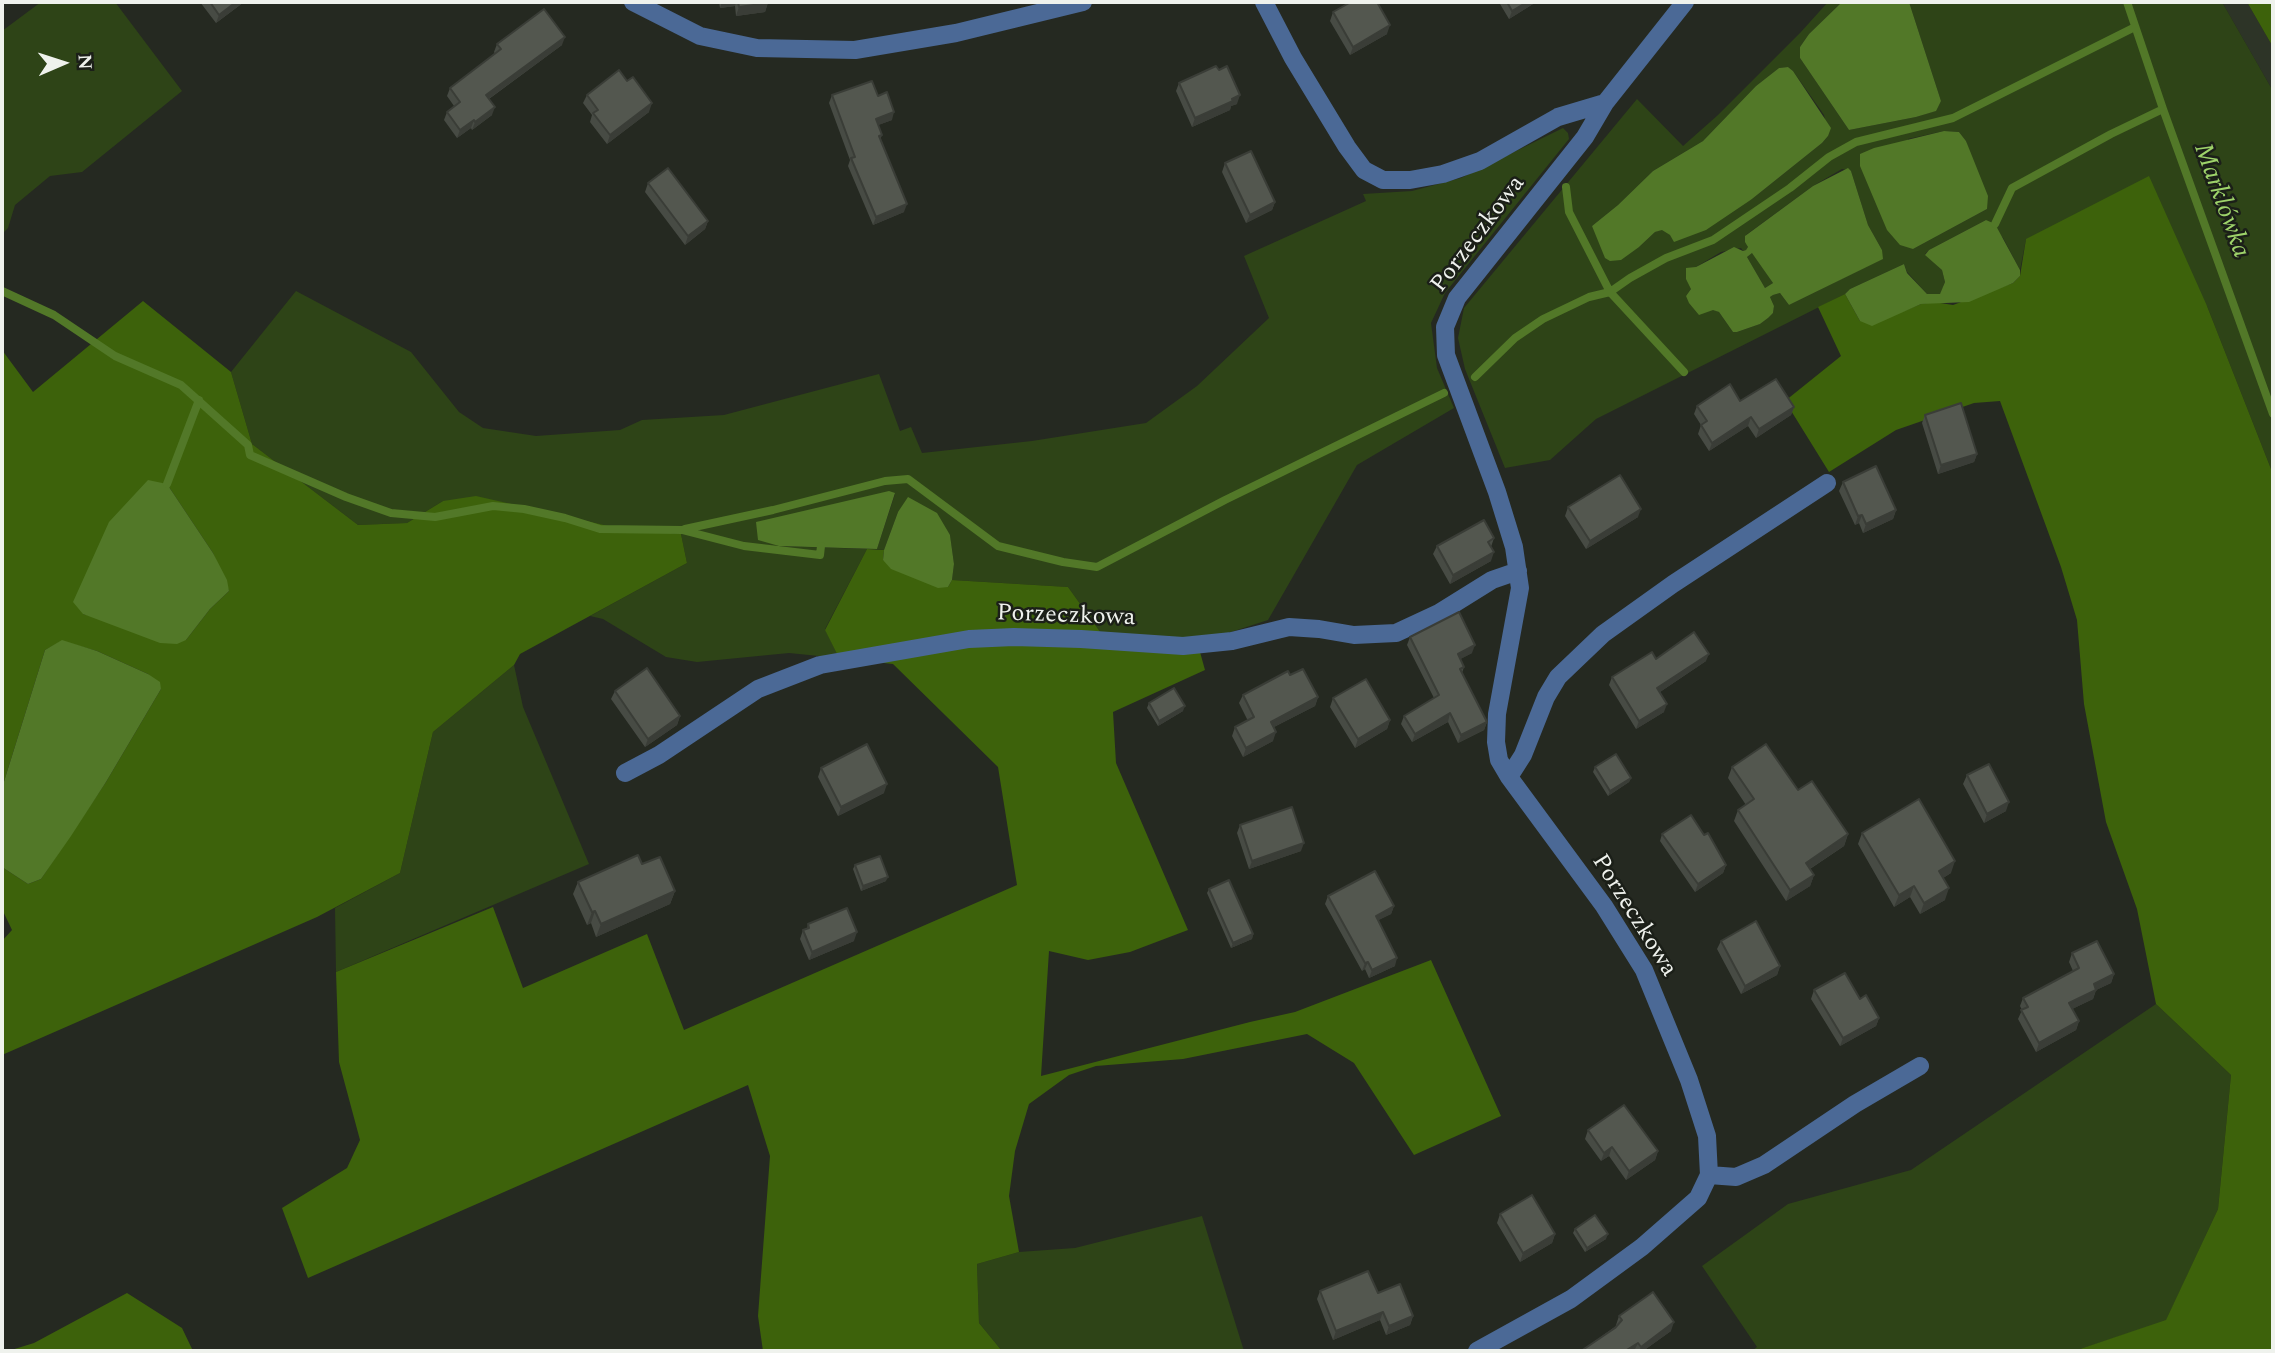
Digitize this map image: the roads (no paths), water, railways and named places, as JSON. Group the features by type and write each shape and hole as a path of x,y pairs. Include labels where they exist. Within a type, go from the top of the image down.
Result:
{"street":[{"path":"633,2 700,36 723,41 757,48 855,50 957,33 1083,2"},
{"name":"Porzeczkowa","path":"1264,2 1293,58 1347,147 1364,170 1383,180 1410,180 1443,174 1480,161 1558,117 1605,103"},
{"name":"Porzeczkowa","path":"1685,2 1605,103 1585,137 1457,298 1445,327 1446,355 1497,492 1514,547 1518,571 1520,588 1497,714 1496,742 1499,760 1604,906 1644,970 1689,1080 1707,1136 1709,1175"},
{"path":"1509,777 1524,755 1546,697 1558,677 1594,643 1672,584 1827,483"},
{"name":"Porzeczkowa","path":"625,773 660,755 758,689 820,664 969,639 1081,639 1184,646 1231,641 1289,627 1354,635 1396,634 1439,613 1492,580 1518,571"},
{"path":"1477,1351 1571,1299 1642,1247 1698,1198 1709,1175 1736,1177 1764,1165 1854,1104 1920,1066"}],"waterway":[{"name":"Marklówka","path":"2127,2 2273,414"},
{"path":"1475,377 1515,338 1543,319 1589,297 1610,292 1666,258 1713,240 1790,188 1829,157 1856,142 1953,118 2135,27"},
{"path":"1995,224 2012,188 2163,109"},
{"path":"1566,187 1569,212 1610,292 1684,372"},
{"path":"2,291 54,315 115,356 181,385 248,445 250,455 346,497 391,513 435,517 493,506 524,509 600,529 682,530 744,546 820,555 821,546"},
{"path":"685,529 885,481 908,479 998,546 1063,562 1097,567 1225,500 1444,393"},
{"path":"167,484 199,400"}]}
